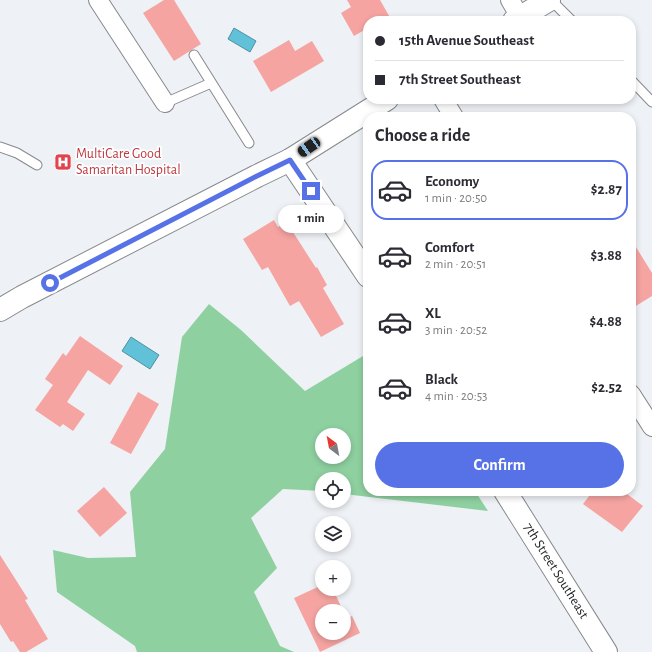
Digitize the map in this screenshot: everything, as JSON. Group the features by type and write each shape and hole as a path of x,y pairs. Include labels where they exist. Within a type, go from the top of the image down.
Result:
{"street":[{"path":"98,0 165,103"},
{"path":"514,13 550,0"},
{"path":"366,112 379,104"},
{"path":"0,310 36,290 290,160 363,114"},
{"path":"290,160 363,269"},
{"path":"636,402 652,427"},
{"name":"7th Street Southeast","path":"508,496 606,652"}],"lane":[{"path":"550,0 567,16"},
{"path":"194,55 249,144"},
{"path":"165,103 211,83"},
{"path":"636,85 652,102"},
{"path":"0,148 17,153 37,164"}],"green space":[{"path":"209,304 241,330 305,391 363,356 363,496 478,496 488,511 351,495 351,472 315,472 315,491 283,489 251,518 277,568 254,592 280,646 294,652 137,652 135,646 57,592 53,550 88,558 136,557 130,492 165,449 182,337"}],"water":[{"path":"234,28 256,41 250,52 228,39"},
{"path":"131,337 159,355 150,369 122,351"}],"building":[{"path":"164,0 174,0 201,44 174,61 143,13"},
{"path":"347,0 380,0 389,16 363,16 363,31 354,36 341,13 351,7"},
{"path":"289,40 295,51 312,41 324,61 271,92 253,61"},
{"path":"274,220 278,227 282,225 286,232 291,229 316,268 317,267 327,285 323,288 344,324 321,337 299,301 290,306 268,267 262,270 243,239"},
{"path":"636,247 652,273 652,296 636,306"},
{"path":"80,336 123,366 110,385 88,370 67,402 85,414 73,431 63,424 60,427 35,410 53,385 45,379 63,353 66,356"},
{"path":"138,392 159,404 131,454 110,443"},
{"path":"104,487 127,513 100,537 77,511"},
{"path":"589,496 630,496 643,506 622,532 583,504"},
{"path":"0,555 28,599 25,600 48,639 26,652 20,652 13,641 11,642 0,624"},
{"path":"315,588 315,596 336,596 340,604 315,604 315,640 345,640 320,652 294,598"},
{"path":"351,616 352,616 360,633 351,637"}],"place":[{"name":"MultiCare Good Samaritan Hospital","path":"63,162"}],"route":[{"path":"50,283 290,160 311,191"}]}
